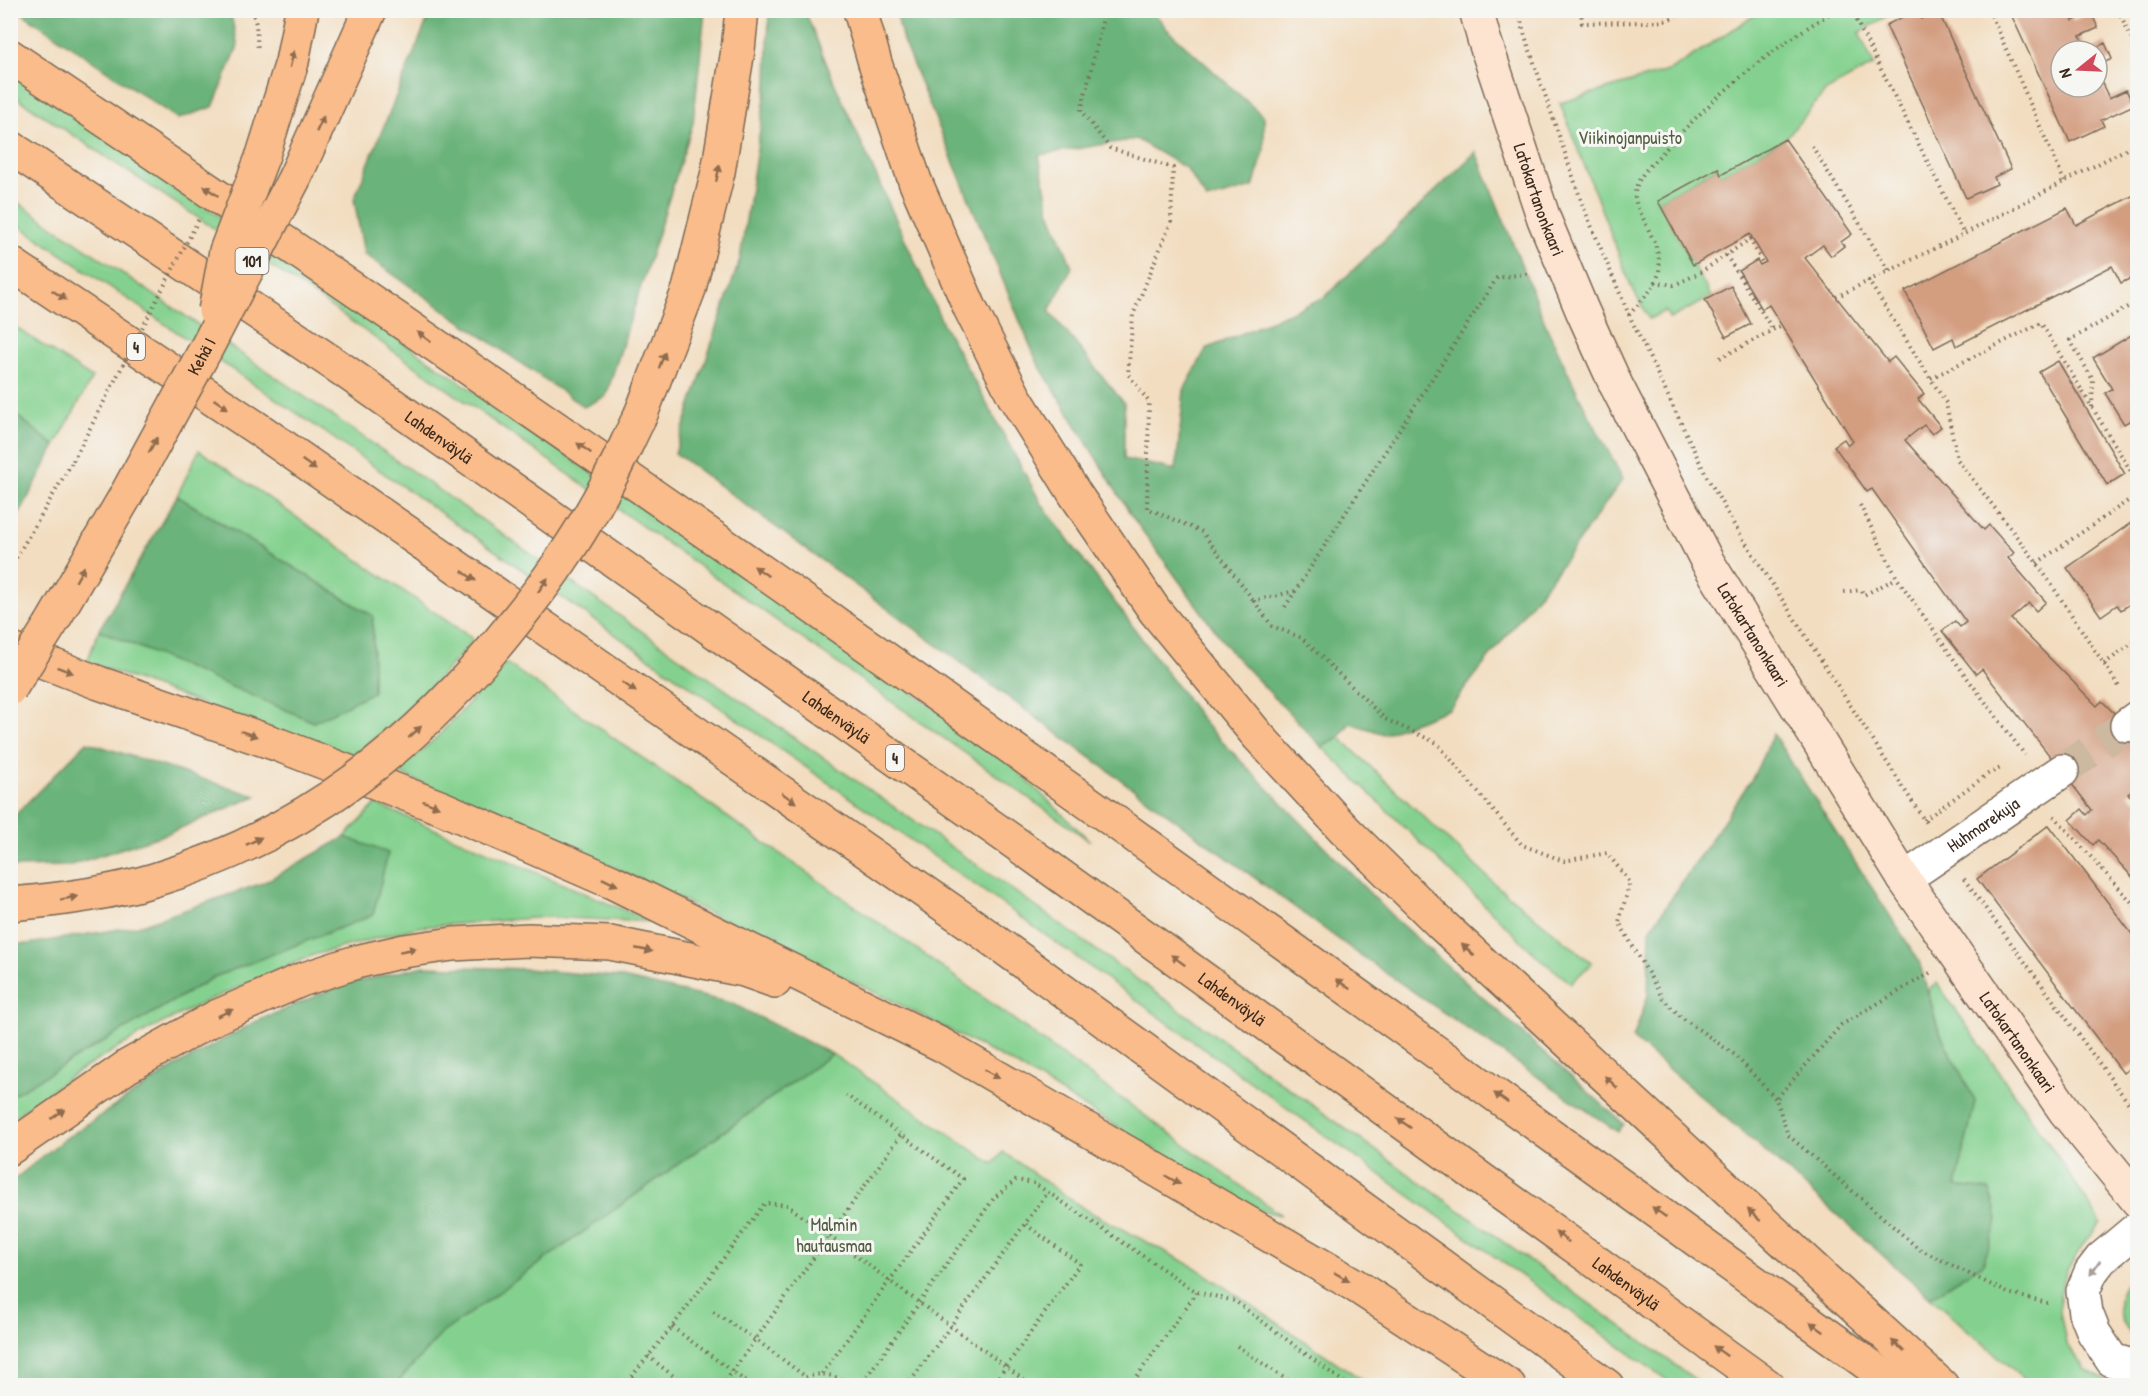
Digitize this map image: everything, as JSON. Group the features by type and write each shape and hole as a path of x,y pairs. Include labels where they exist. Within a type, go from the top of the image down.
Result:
{"highway":[{"path":"208,345 226,251 263,156 292,62 302,10"},
{"name":"Kehä I","path":"10,688 51,624 125,496 208,345 295,177 370,10"},
{"path":"10,904 61,900 152,880 198,866 254,842 348,787 436,712 487,658 543,586 596,505 641,414 689,289 718,172 738,50 741,10"},
{"path":"860,10 875,63 915,182 970,308 1020,406 1075,494 1155,610 1258,736 1345,830 1442,925 1942,1386"},
{"path":"10,56 318,264 819,612 1302,954 1898,1386"},
{"name":"Lahdenväylä","path":"10,147 346,372 1018,845 1768,1386"},
{"name":"4","path":"10,263 261,431 971,924 1607,1386"},
{"path":"10,649 99,684 279,745 442,808 612,882 942,1045 1353,1284 1509,1386"},
{"path":"10,1148 128,1066 216,1017 301,980 356,962 404,951 453,944 528,940 610,943 698,960 744,970 942,1045"}],"street":[{"name":"Latokartanonkaari","path":"1476,10 1544,219 1582,310 1616,386 1707,561 1904,879 2065,1111 2138,1200"},
{"name":"Huhmarekuja","path":"1904,879 2062,771"},
{"path":"2138,1228 2101,1259 2091,1272 2083,1291 2086,1313 2094,1333 2112,1360 2138,1368"}],"path":[{"path":"1105,10 1081,111 1110,148 1173,168 1171,222 1133,315 1128,374 1149,402 1147,508 1202,532 1272,626 1302,638 1385,719 1437,742 1522,844 1564,861 1607,854 1630,882 1620,922 1663,999 1681,1017 1736,1054 1776,1099 1788,1135 1919,1249 2008,1293 2086,1313"},
{"path":"1518,10 1583,206 1629,315 1706,475 1733,523 1924,820 1988,774 2007,765"},
{"path":"1581,10 1582,23 1656,22 1678,15 1681,10"},
{"path":"1629,315 1655,282 1659,267 1657,246 1635,202 1635,191 1640,177 1686,127 1749,70 1810,25 1836,10"},
{"path":"1851,10 1964,234"},
{"path":"1989,10 2064,180"},
{"path":"2126,10 2119,12 2138,51"},
{"path":"1836,297 1964,234 2138,143"},
{"path":"1812,146 1888,270"},
{"path":"10,568 73,461 201,214"},
{"path":"1655,282 1674,285 1698,274 1750,239 1762,264"},
{"path":"1726,255 1773,330"},
{"path":"1285,607 1497,278 1534,272"},
{"path":"1868,280 1946,403 1957,459 2037,563 2104,664 2129,712"},
{"path":"2092,408 2094,380 2070,340 2138,301"},
{"path":"1931,378 2041,323 2138,483"},
{"path":"1720,358 1782,325"},
{"path":"2037,563 2138,494"},
{"path":"1860,505 1897,578 2026,757 2017,761"},
{"path":"1844,592 1861,590 1864,595 1897,578"},
{"path":"1254,601 1295,591"},
{"path":"2104,664 2138,639"},
{"path":"2049,811 2138,909"},
{"path":"1960,874 2138,1116"},
{"path":"1776,1099 1840,1025 1933,970"},
{"path":"822,1374 963,1179 846,1095"},
{"path":"722,1386 901,1135"},
{"path":"860,1386 994,1198 1016,1180 1034,1183 1197,1292 1235,1301 1349,1386"},
{"path":"907,1386 1048,1192"},
{"path":"624,1386 672,1327 765,1203 787,1205 1032,1386"},
{"path":"992,1386 1080,1264 1025,1224"},
{"path":"1130,1386 1197,1292"},
{"path":"713,1312 755,1339 806,1377"},
{"path":"672,1327 753,1386"},
{"path":"1237,1346 1296,1386"},
{"path":"648,1356 686,1386"},
{"path":"790,1386 806,1377 827,1374 854,1386"}],"green space":[{"path":"19,11 230,11 238,46 213,107 178,119"},
{"path":"431,11 705,11 693,123 606,396 584,407 364,254 354,199"},
{"path":"769,11 805,11 834,82 943,324 1041,503 1206,725 1394,918 1624,1124 1618,1132 1364,958 675,453 740,259 767,84"},
{"path":"896,11 1153,11 1167,29 1264,117 1264,152 1253,187 1207,200 1186,168 1136,139 1039,155 1049,209 1072,267 1049,311 1124,403 1124,459 1176,470 1184,390 1206,349 1325,297 1476,152 1547,328 1581,400 1623,479 1565,560 1449,709 1384,734 1350,723 1339,737 1322,747 1231,652 1133,518 1037,362 903,41"},
{"name":"Viikinojanpuisto","path":"1761,11 1895,11 1859,33 1874,65 1826,91 1785,139 1721,175 1717,168 1658,201 1711,297 1670,319 1665,311 1649,319 1631,286 1560,103 1671,70"},
{"path":"10,72 997,751 1090,841 301,286 11,94"},
{"path":"10,197 333,416 997,879 1703,1385 1674,1385 988,894 323,431 11,220"},
{"path":"11,324 92,378 55,446 11,411"},
{"path":"11,411 55,446 11,530"},
{"path":"199,450 473,639 412,707 351,758 87,662 99,630 314,722 373,616 177,496"},
{"path":"177,496 373,616 373,692 314,722 99,630"},
{"path":"506,663 921,952 1281,1215 1250,1208 1014,1064 899,1004 619,870 397,772 437,737"},
{"path":"1773,734 1919,961 1938,1029 1975,1101 1956,1186 1990,1190 1998,1220 1983,1264 1930,1297 1759,1146 1633,1039 1648,995 1650,930 1753,777"},
{"path":"1339,737 1497,886 1592,963 1571,983 1539,958 1322,747"},
{"path":"87,742 256,796 169,833 68,866 11,867 11,819"},
{"path":"376,804 652,922 546,917 419,927 313,955 209,1000 150,1029 74,1074 11,1119 10,1096 214,977 373,915 387,853 345,837"},
{"path":"345,837 388,853 373,915 214,977 11,1096 11,944 28,944 138,926 263,883"},
{"path":"424,966 526,969 618,977 731,1003 832,1054 442,1333 395,1385 11,1385 11,1182 63,1140 176,1066 255,1022 342,985"},
{"path":"1937,983 2101,1223 2086,1240 2067,1270 2060,1294 2060,1312 2066,1342 2085,1370 2116,1385 2031,1385 1930,1297 1983,1264 1956,1186 1975,1101 1938,1029 1928,990"},
{"name":"Malmin hautausmaa","path":"832,1054 993,1164 1003,1152 1086,1210 1196,1268 1370,1385 394,1386 442,1333"},
{"path":"2137,1272 2137,1341 2123,1323 2119,1301 2124,1286"}],"building":[{"path":"1917,10 1921,19 1938,11 2011,169 1994,177 1997,184 1966,198 1886,25"},
{"path":"2009,10 2068,10 2073,21 2091,12 2098,28 2080,36 2081,39 2049,39 2049,97"},
{"path":"2126,90 2134,105 2101,120 2104,126 2070,142 2050,99 2109,99"},
{"path":"1785,139 1852,234 1841,242 1844,246 1831,256 1823,245 1805,258 1888,362 1894,357 1924,394 1918,399 1941,427 1932,434 1924,425 1905,440 1984,530 1989,525 2014,553 2008,558 2046,602 2036,611 2029,603 2011,619 2097,706 2102,701 2130,729 2125,734 2138,746 2138,785 2128,794 2138,802 2138,883 2098,840 2093,845 2070,820 2082,809 2087,815 2092,810 1982,669 1976,674 1942,631 1955,621 1960,627 1966,622 1872,489 1867,492 1834,446 1844,439 1848,445 1853,441 1769,305 1762,309 1739,271 1757,260 1760,265 1766,262 1750,234 1693,265 1658,201 1718,168 1721,175"},
{"path":"2138,193 2138,275 2121,283 2112,266 1956,346 1953,338 1934,348 1905,291 2067,208 2076,225"},
{"path":"1731,286 1751,324 1726,337 1705,300"},
{"path":"2138,331 2138,416 2124,424 2105,393 2112,389 2093,358"},
{"path":"2058,361 2125,474 2107,485 2039,372"},
{"path":"2138,518 2138,599 2121,610 2117,605 2101,616 2067,568"},
{"path":"2049,825 2138,942 2138,1062 2123,1073 1977,879"}],"tunnel":[{"path":"2062,771 2127,725"}]}
